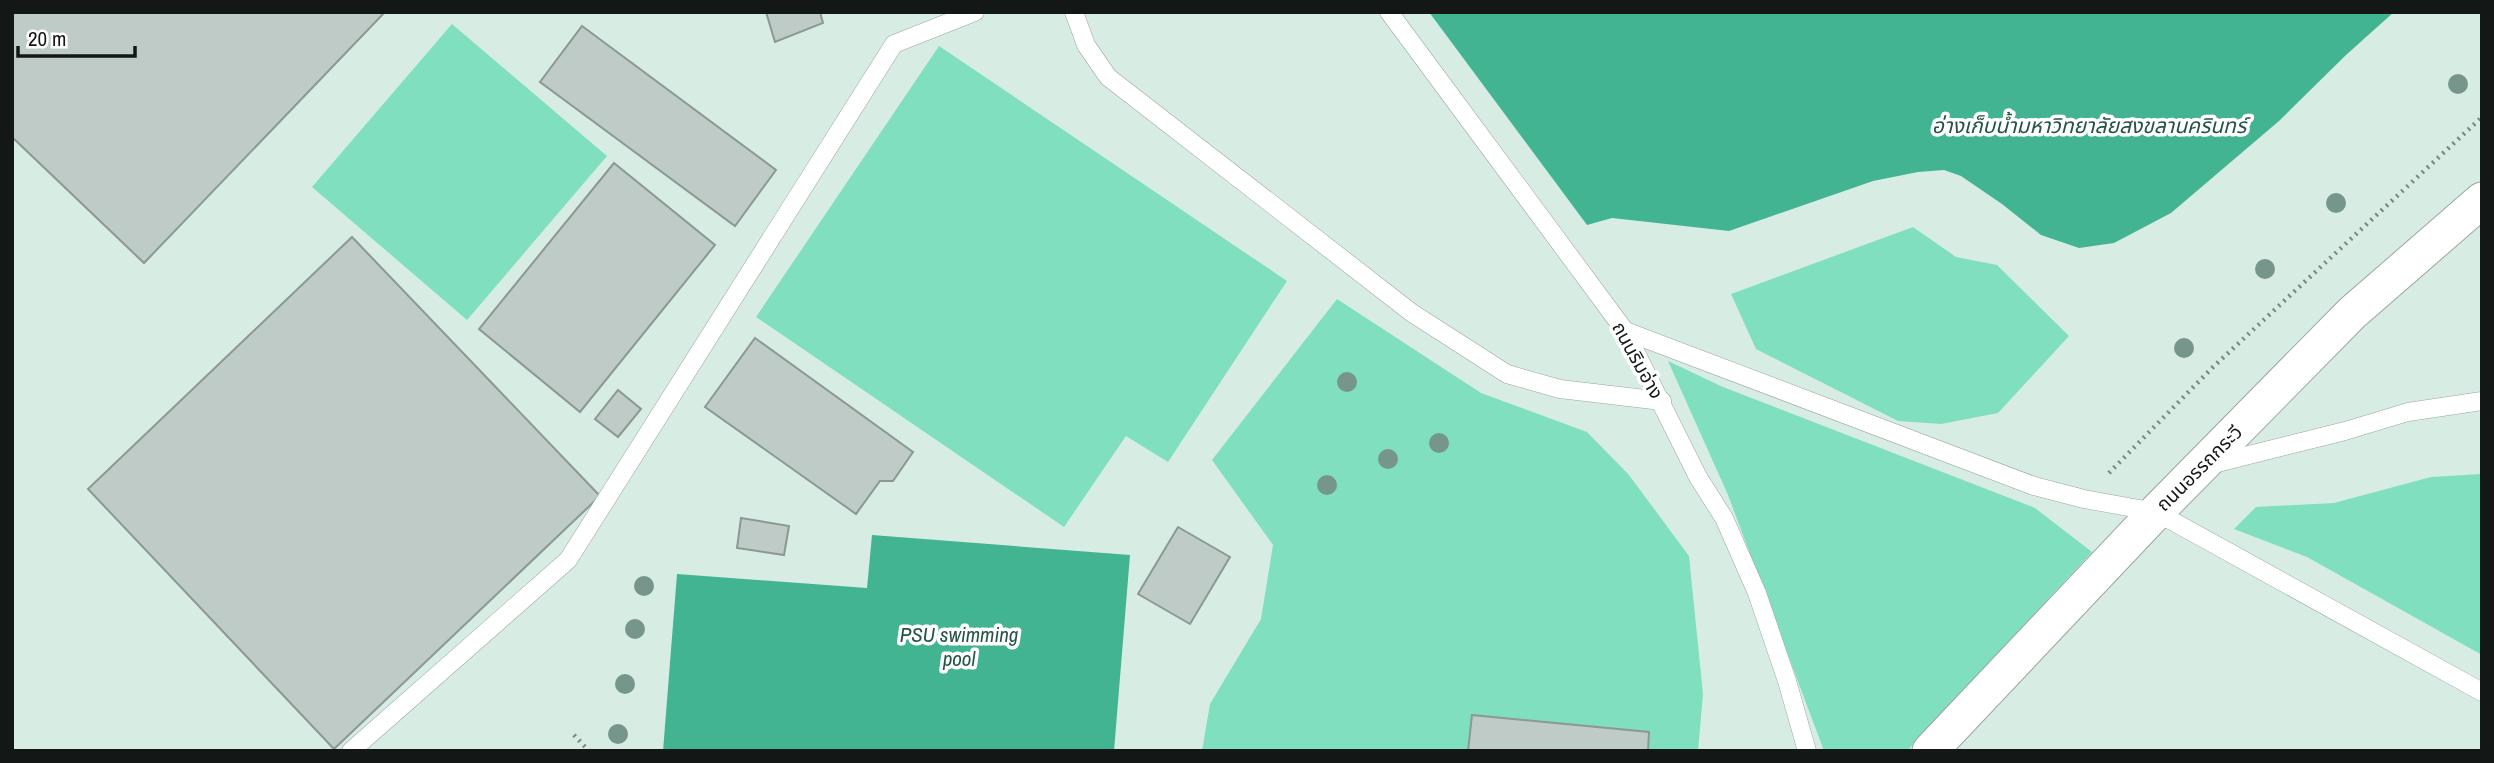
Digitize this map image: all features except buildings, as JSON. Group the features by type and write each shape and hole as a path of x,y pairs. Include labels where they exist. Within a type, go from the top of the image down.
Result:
{"street":[{"name":"ถนนอรรถกระวี","path":"1930,751 2156,512 2352,313 2482,200"}],"lane":[{"path":"351,751 568,560 894,44 975,12"},
{"path":"1074,12 1086,45 1108,77 1412,313 1507,374 1560,389 1662,401"},
{"name":"ถนนริมอ่าง","path":"1389,12 1625,331 1698,477 1724,518 1757,593 1807,751"},
{"path":"1625,331 2034,486 2084,499 2156,512 2482,692"},
{"path":"2199,468 2408,412 2482,401"}],"path":[{"path":"2084,499 2212,368 2482,117"},
{"path":"574,735 589,751"}],"shaded area":[{"path":"12,12 2482,12 2482,751 12,751"},
{"path":"452,24 607,156 467,320 312,187"},
{"path":"939,46 1287,281 1168,462 1126,436 1064,527 756,317"},
{"path":"1913,227 1956,257 1997,265 2069,336 1998,413 1941,424 1898,421 1756,349 1731,294"},
{"path":"1337,299 1481,393 1587,432 1629,475 1689,556 1703,694 1698,751 1202,751 1210,704 1261,619 1273,545 1212,460"},
{"path":"1668,361 1723,387 2035,508 2092,552 1907,751 1824,751 1728,495"},
{"path":"2482,474 2482,655 2307,557 2234,529 2256,507 2334,503 2431,477"}],"water":[{"name":"อ่างเก็บน้ำมหาวิทยาลัยสงขลานครินทร์","path":"1429,12 2394,12 2279,121 2171,213 2114,243 2079,248 2041,235 1961,176 1944,170 1873,181 1729,231 1612,218 1587,225"},
{"name":"PSU swimming pool","path":"872,535 1130,555 1114,751 663,751 677,574 867,588"}]}
